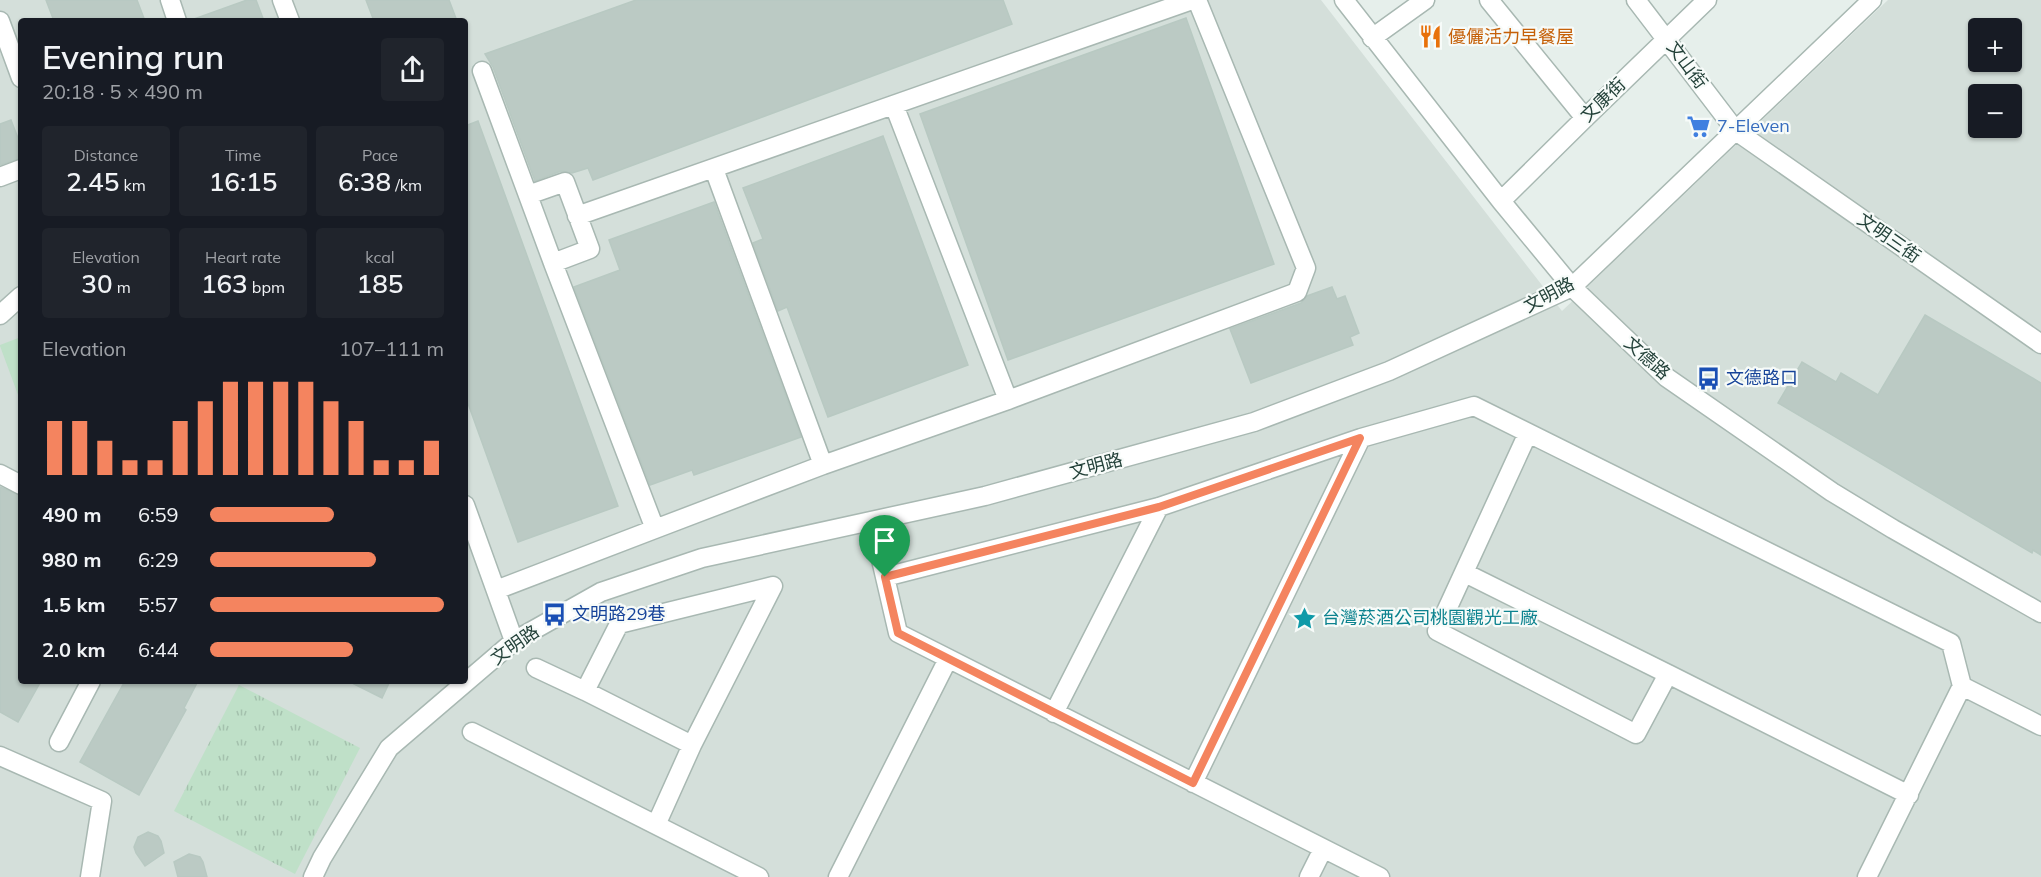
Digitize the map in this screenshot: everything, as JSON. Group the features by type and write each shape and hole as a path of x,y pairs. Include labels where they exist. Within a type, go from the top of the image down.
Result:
{"street":[{"path":"170,0 176,18"},
{"path":"282,0 289,18"},
{"path":"577,216 1192,0"},
{"path":"496,590 823,465 1008,400 1297,292 1306,268 1197,0"},
{"name":"文德路","path":"1344,0 1501,201 1572,287 1666,377 1832,492 2041,613"},
{"path":"1372,38 1425,0"},
{"path":"1489,0 1585,118"},
{"name":"文山街","path":"1636,0 1736,131"},
{"name":"文康街","path":"1501,201 1707,0"},
{"name":"文明路","path":"468,680 514,641 601,592 702,558 985,496 1254,422 1389,371 1572,287 1872,0"},
{"path":"0,21 18,70"},
{"path":"482,71 655,530"},
{"path":"894,105 1008,400"},
{"name":"文明三街","path":"1736,131 2041,344"},
{"path":"714,169 823,465"},
{"path":"0,177 18,170"},
{"path":"528,195 565,182 590,249 553,263"},
{"path":"0,315 18,299"},
{"path":"885,577 1159,507 1360,438 1474,406 1951,643 1962,686 1867,877"},
{"path":"1528,433 1437,631 1636,734 1668,674"},
{"path":"1193,783 1360,438"},
{"path":"0,474 18,483"},
{"path":"1054,713 1159,507"},
{"path":"468,512 514,641"},
{"path":"872,521 898,633 1380,877"},
{"path":"1465,573 1909,795"},
{"path":"585,692 619,624 773,586 692,746 656,825"},
{"path":"838,877 948,659"},
{"path":"536,668 692,746"},
{"path":"59,742 89,684"},
{"name":"文明路","path":"313,877 322,858 389,748 464,684"},
{"path":"1962,686 2041,726"},
{"path":"472,732 759,877"},
{"path":"0,756 102,801 90,877"},
{"path":"1309,877 1323,849"}],"shaded area":[{"path":"0,0 1321,0 1562,311 1888,0 2041,0 2041,877 0,877"}],"green space":[{"path":"18,338 18,395 0,345"},
{"path":"239,685 360,748 295,874 174,811"}],"building":[{"path":"46,0 137,0 144,18 53,18"},
{"path":"247,0 256,0 263,18 197,18"},
{"path":"366,0 449,0 456,18 373,18"},
{"path":"636,0 1003,0 1012,24 593,180 588,168 572,173 561,171 535,181 493,67 485,54"},
{"path":"1186,18 1274,264 1008,360 920,114"},
{"path":"11,120 18,138 18,159 0,165 0,124"},
{"path":"478,121 618,506 518,542 468,403 468,125"},
{"path":"883,136 968,365 828,417 787,307 778,311 753,243 763,239 743,188"},
{"path":"714,202 801,437 694,475 692,470 650,485 574,287 620,270 609,240"},
{"path":"1332,287 1337,299 1345,296 1359,333 1350,337 1353,345 1251,383 1230,329 1301,303 1307,296"},
{"path":"1925,315 2041,383 2041,555 2033,550 2032,553 1778,403 1802,362 1836,382 1841,373 1878,395"},
{"path":"0,487 18,495 18,684 39,684 18,722 0,712"},
{"path":"123,684 196,684 184,708 186,710 139,795 80,762"},
{"path":"354,684 389,684 382,698"},
{"path":"148,832 158,836 164,853 145,866 134,847 138,837"},
{"path":"189,854 200,857 207,877 178,877 174,862"}],"place":[{"name":"優儷活力早餐屋","path":"1430,37"},
{"name":"7-Eleven","path":"1699,126"},
{"name":"文德路口","path":"1708,378"},
{"name":"文明路29巷","path":"554,614"},
{"name":"台灣菸酒公司桃園觀光工廠","path":"1304,618"}],"route":[{"path":"1360,438 1193,783 898,633 885,577 1159,507 1360,438"}]}
